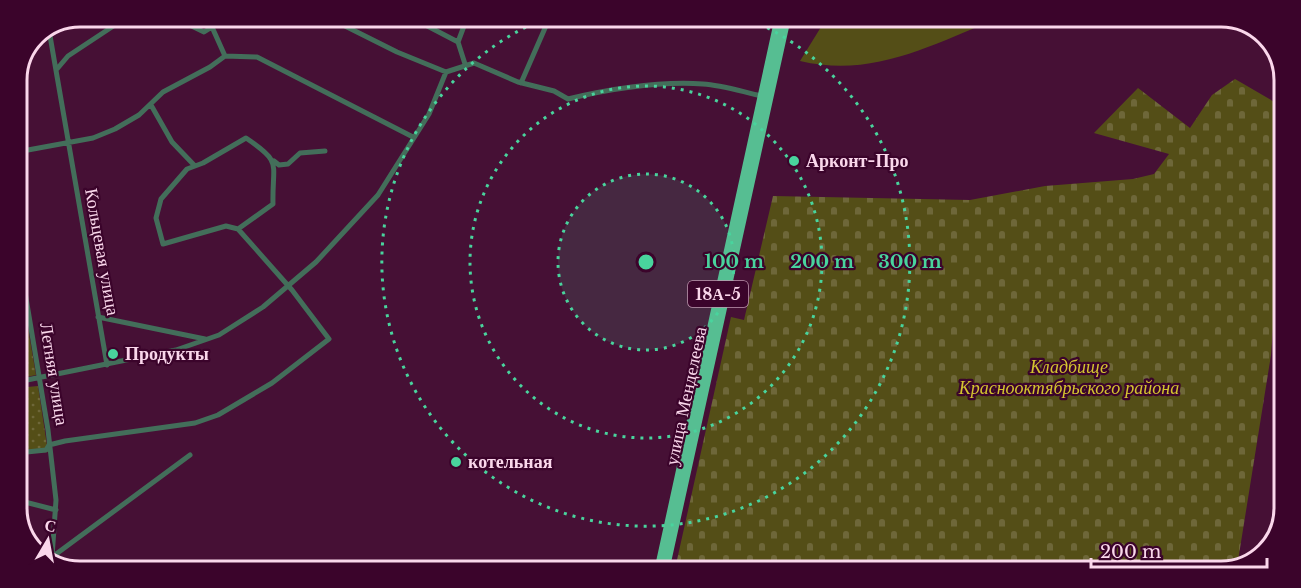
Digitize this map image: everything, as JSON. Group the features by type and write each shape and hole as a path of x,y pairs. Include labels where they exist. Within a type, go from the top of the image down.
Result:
{"highway":[{"name":"улица Менделеева","path":"660,561 777,27"},
{"name":"улица Менделеева","path":"667,561 784,27"}],"street":[{"path":"57,69 68,56 112,27"},
{"path":"194,27 204,32 212,27 225,56"},
{"path":"347,27 397,52 446,72 465,64 474,63 520,83 554,92 568,99 592,93 641,87 703,84 762,96"},
{"path":"429,27 458,42"},
{"path":"464,27 458,42 465,64"},
{"path":"520,83 545,27"},
{"name":"Кольцевая улица","path":"50,37 107,365"},
{"path":"27,150 68,144 115,129 151,105 163,92 210,68 225,56 257,57 413,137"},
{"path":"27,379 176,350 219,335 263,308 336,242 378,195 429,114 446,72"},
{"path":"151,105 172,142 194,165"},
{"path":"27,452 46,450 49,446 106,434 195,423 219,415 272,383 329,339 237,229 226,226 163,244 156,218 161,199 187,169 246,138 279,165 288,164 300,153 325,151"},
{"path":"237,229 273,204 274,160"},
{"name":"Летняя улица","path":"27,304 49,446 56,510 51,552"},
{"path":"98,317 208,339"},
{"path":"56,555 190,455"},
{"path":"27,503 56,510"}],"green space":[{"path":"821,27 977,27 900,57 876,62 826,65 800,61"},
{"name":"Кладбище Краснооктябрьского района","path":"1235,79 1274,102 1274,316 1271,355 1238,558 1228,561 677,561 731,317 744,320 773,196 970,200 1045,186 1133,179 1154,174 1169,154 1094,133 1138,88 1190,128 1212,95"},
{"path":"27,322 36,375 27,377"},
{"path":"38,386 48,452 27,453 27,387"}],"place":[{"name":"Арконт-Про","path":"794,161"},
{"name":"Продукты","path":"113,354"},
{"name":"котельная","path":"456,462"}]}
